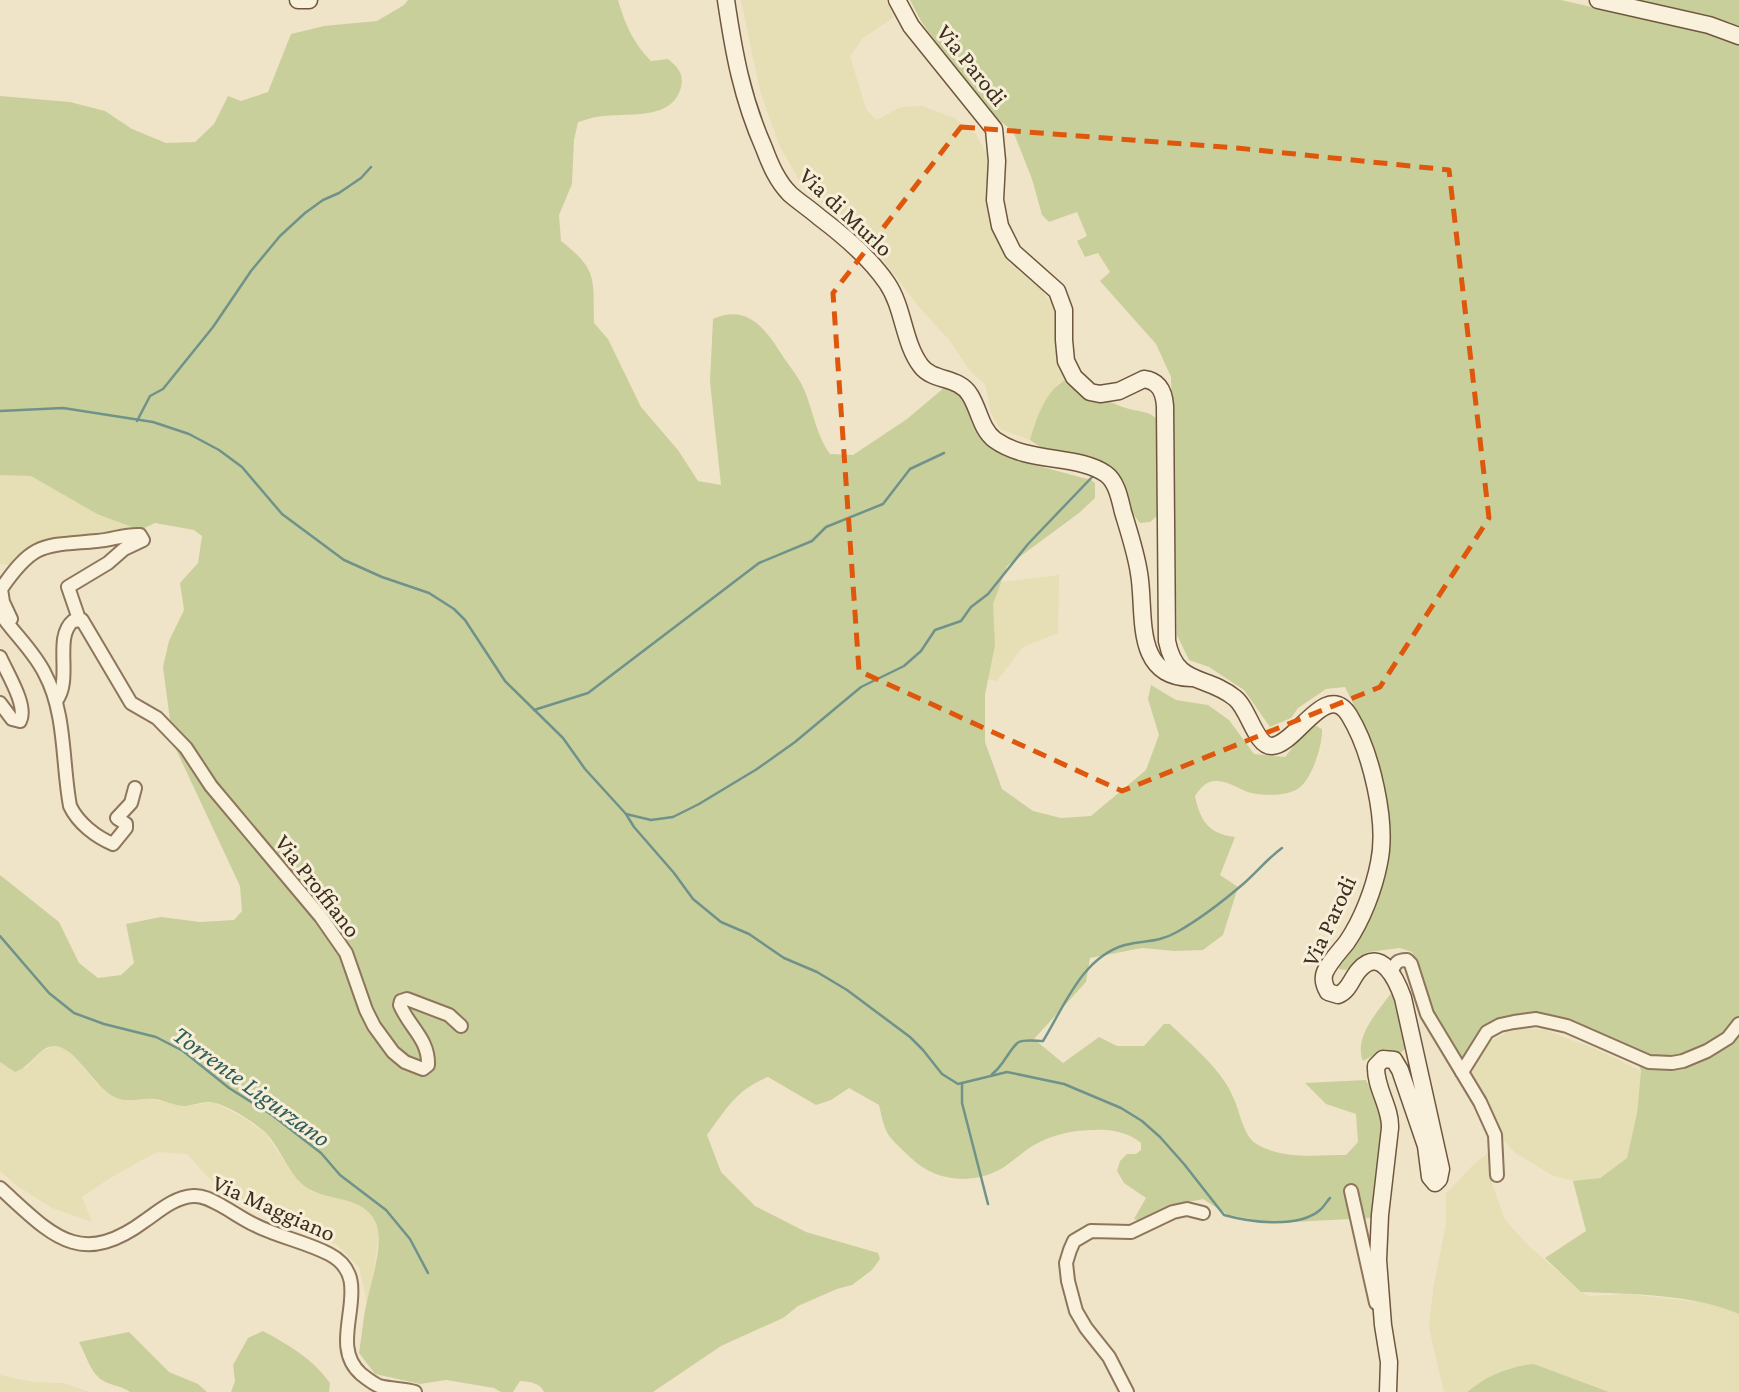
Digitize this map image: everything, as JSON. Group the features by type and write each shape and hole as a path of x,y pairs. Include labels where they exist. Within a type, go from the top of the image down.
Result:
{"street":[{"path":"298,0 309,0"},
{"name":"Via di Murlo","path":"726,0 743,96 778,180 792,196 822,219 878,271 893,295 913,351 923,369 929,374 955,381 965,388 989,435 1012,450 1090,466 1109,477 1120,501 1139,573 1147,647 1166,673 1177,678 1193,678"},
{"name":"Via Parodi","path":"897,0 911,26 994,129 995,200 1000,226 1013,251 1058,291 1064,310 1064,350 1074,377 1090,392 1100,394 1119,390 1144,379 1157,383 1163,391 1167,641 1173,661 1180,670 1193,678 1223,689 1235,698 1247,712 1259,740 1271,746 1284,741 1325,706 1339,706 1349,716 1376,788 1381,821 1381,852 1366,903 1349,939 1324,974 1324,982 1328,992 1338,995 1344,993 1359,970 1368,964 1382,964 1392,972"},
{"path":"1598,0 1709,25 1739,36"},
{"name":"Via Proffiano","path":"9,624 11,616 3,602 1,589 30,553 56,543 102,541 140,535 143,540 140,543 124,549 115,558 68,587 79,619 92,635 131,703 157,718 186,748 211,786 321,918 346,953 366,1010 393,1052 414,1068 422,1069 428,1065 423,1041 400,1005 401,1001 407,999 449,1015 461,1026"},
{"name":"Via Proffiano","path":"0,613 45,674 56,701 70,806 80,822 110,843 115,843 127,826 117,818 131,803 135,788"},
{"name":"Via Proffiano","path":"56,701 60,695 64,670 66,629 79,619"},
{"path":"0,657 21,704 23,713 20,722 12,719 0,703"},
{"path":"1382,1325 1378,1259 1390,1122 1376,1069 1383,1059 1389,1058 1396,1062 1407,1088 1426,1146 1431,1179 1438,1181 1441,1172 1403,998 1392,972 1395,963 1401,960 1407,960 1411,964 1427,1014 1480,1102 1494,1135 1497,1175"},
{"path":"1462,1072 1488,1032 1500,1025 1536,1019 1567,1026 1649,1062 1672,1063 1707,1051 1728,1038 1739,1024"},
{"name":"Via Maggiano","path":"0,1188 40,1226 79,1243 113,1241 128,1234 176,1201 197,1196 216,1203 255,1225 331,1255 345,1266 353,1286 347,1327 348,1350 354,1367 377,1385 415,1392"},
{"path":"1351,1191 1389,1362 1384,1391"},
{"path":"1127,1392 1109,1357 1076,1311 1066,1263 1070,1250 1074,1241 1091,1231 1131,1232 1173,1212 1187,1209 1203,1213"}],"highlighted area":[{"path":"961,127 1237,148 1449,170 1489,518 1380,687 1122,791 859,671 833,293"}],"shaded area":[{"path":"741,0 886,0 894,17 863,38 850,56 866,109 876,120 901,107 922,106 954,118 976,134 987,155 988,209 999,240 1010,264 1040,288 1056,310 1056,328 1067,379 1057,384 1030,440 1000,429 991,413 985,384 971,372 949,340 918,306 881,257 849,225 810,194 799,180 779,145 760,91"},
{"path":"0,475 31,476 97,514 140,530 75,539 14,565 0,564"},
{"path":"1059,575 1058,633 1023,647 997,681 938,672 944,589"},
{"path":"1526,1028 1545,1030 1594,1048 1641,1071 1637,1113 1627,1158 1599,1178 1573,1181 1552,1175 1515,1153 1499,1136 1471,1073 1489,1042 1508,1032"},
{"path":"53,1046 64,1048 96,1083 127,1101 150,1099 184,1106 214,1102 246,1119 266,1134 295,1177 312,1192 357,1203 367,1210 375,1219 379,1231 367,1302 359,1267 336,1244 258,1213 218,1188 187,1154 157,1152 82,1197 92,1222 52,1208 17,1186 0,1171 0,1062 5,1066 26,1068 42,1051"},
{"path":"1488,1153 1493,1186 1505,1220 1528,1245 1581,1292 1589,1296 1627,1294 1718,1304 1739,1314 1739,1392 1609,1392 1534,1364 1480,1382 1467,1392 1444,1392 1429,1328 1433,1290 1446,1223 1446,1194"},
{"path":"0,1375 33,1382 63,1383 90,1392 0,1392"}],"green space":[{"path":"408,0 618,0 630,33 651,61 668,59 679,71 682,82 676,98 660,110 578,122 574,140 572,184 559,215 561,241 582,260 591,276 594,323 608,339 641,407 678,450 698,481 721,485 710,382 713,319 737,315 756,322 764,330 796,374 830,454 853,455 907,419 945,387 959,392 995,449 1020,461 1095,483 1095,498 1007,566 993,604 995,645 985,695 985,742 1002,789 1033,811 1061,818 1091,816 1146,770 1159,735 1148,699 1151,685 1176,700 1208,705 1229,720 1254,754 1285,757 1307,729 1314,725 1322,729 1319,752 1312,769 1304,783 1295,791 1276,795 1256,794 1225,782 1212,781 1195,796 1207,825 1218,833 1235,837 1220,875 1238,887 1223,935 1203,950 1142,948 1090,958 1086,982 1034,1039 1063,1063 1099,1037 1117,1046 1144,1046 1164,1024 1170,1024 1206,1058 1222,1078 1251,1139 1265,1148 1288,1154 1346,1155 1358,1142 1356,1114 1326,1104 1305,1083 1366,1080 1383,1115 1384,1138 1371,1218 1272,1223 1228,1215 1203,1199 1170,1208 1150,1219 1134,1219 1146,1198 1124,1183 1117,1171 1120,1161 1127,1154 1136,1154 1141,1150 1141,1143 1125,1134 1108,1130 1064,1133 1049,1138 988,1175 964,1179 941,1176 920,1166 892,1140 886,1130 879,1105 849,1088 831,1100 816,1105 768,1077 740,1094 707,1135 721,1172 755,1206 806,1232 878,1253 880,1259 872,1270 852,1285 798,1306 783,1318 721,1346 653,1392 544,1392 537,1384 520,1381 513,1392 501,1392 494,1388 446,1380 420,1384 375,1374 359,1353 379,1241 376,1223 370,1213 353,1203 312,1191 303,1185 271,1139 255,1124 229,1108 212,1102 185,1106 154,1099 117,1098 61,1047 48,1047 15,1072 0,1062 0,875 59,922 79,963 98,978 121,975 134,963 126,924 161,917 200,922 234,920 242,911 240,886 173,743 163,667 169,641 184,610 180,583 198,563 202,536 194,530 155,523 140,530 97,514 31,476 0,475 0,96 70,102 105,111 132,129 166,143 195,142 214,124 228,96 241,101 268,92 291,34 324,26 377,21"},
{"path":"910,0 1561,0 1710,34 1739,44 1739,1314 1703,1302 1682,1299 1581,1292 1545,1258 1586,1231 1573,1181 1600,1178 1627,1158 1637,1113 1641,1071 1634,1051 1570,1022 1535,1014 1519,1014 1501,1021 1463,1060 1427,1001 1412,952 1400,948 1368,952 1346,970 1339,969 1339,964 1360,937 1378,898 1390,836 1384,791 1365,728 1345,687 1326,689 1298,708 1291,718 1270,727 1244,690 1209,667 1189,660 1177,635 1171,377 1156,344 1100,281 1110,272 1098,253 1085,257 1077,241 1087,236 1077,212 1049,222 1042,215 1032,179 1013,131 992,115 949,61"},
{"path":"1635,0 1739,0 1739,26 1709,15"},
{"path":"1067,379 1080,394 1146,413 1157,419 1158,515 1150,522 1140,523 1135,516 1112,466 1046,451 1030,440 1048,397"},
{"path":"1392,992 1402,1017 1408,1047 1399,1054 1385,1049 1363,1061 1361,1043 1364,1033"},
{"path":"263,1331 291,1347 316,1367 330,1383 329,1392 231,1392 235,1381 233,1365 248,1338"},
{"path":"129,1332 169,1372 198,1384 207,1392 130,1392 99,1378 79,1342"},
{"path":"1534,1364 1609,1392 1467,1392 1499,1373"}],"waterway":[{"path":"137,421 150,396 163,389 280,236 305,213 361,178 371,167"},
{"path":"0,411 63,408 153,422 189,434 219,450 242,467 282,514 344,560 429,593 454,609 465,620 505,681 563,738 585,769 626,814 693,899 721,922 749,934 784,958 817,972 847,990 910,1037 942,1074 958,1084 1007,1072 1064,1084 1121,1108 1160,1137 1224,1215 1260,1222 1287,1222 1311,1216 1330,1198"},
{"path":"534,710 588,693 759,563 812,541 826,527 883,504 910,469 944,453"},
{"path":"626,814 651,820 673,817 699,804 795,742 861,687 904,666 921,651 935,630 961,621 971,607 988,594 1028,544 1094,475"},
{"path":"992,1074 1019,1042 1043,1041 1076,985 1097,960 1125,945 1164,938 1186,927 1211,910 1282,848"},
{"name":"Torrente Ligurzano","path":"0,936 49,993 74,1013 104,1024 156,1037 183,1051 229,1088 272,1115 321,1153 340,1175 386,1210 410,1239 428,1273"},
{"path":"962,1083 962,1103 988,1204"}]}
